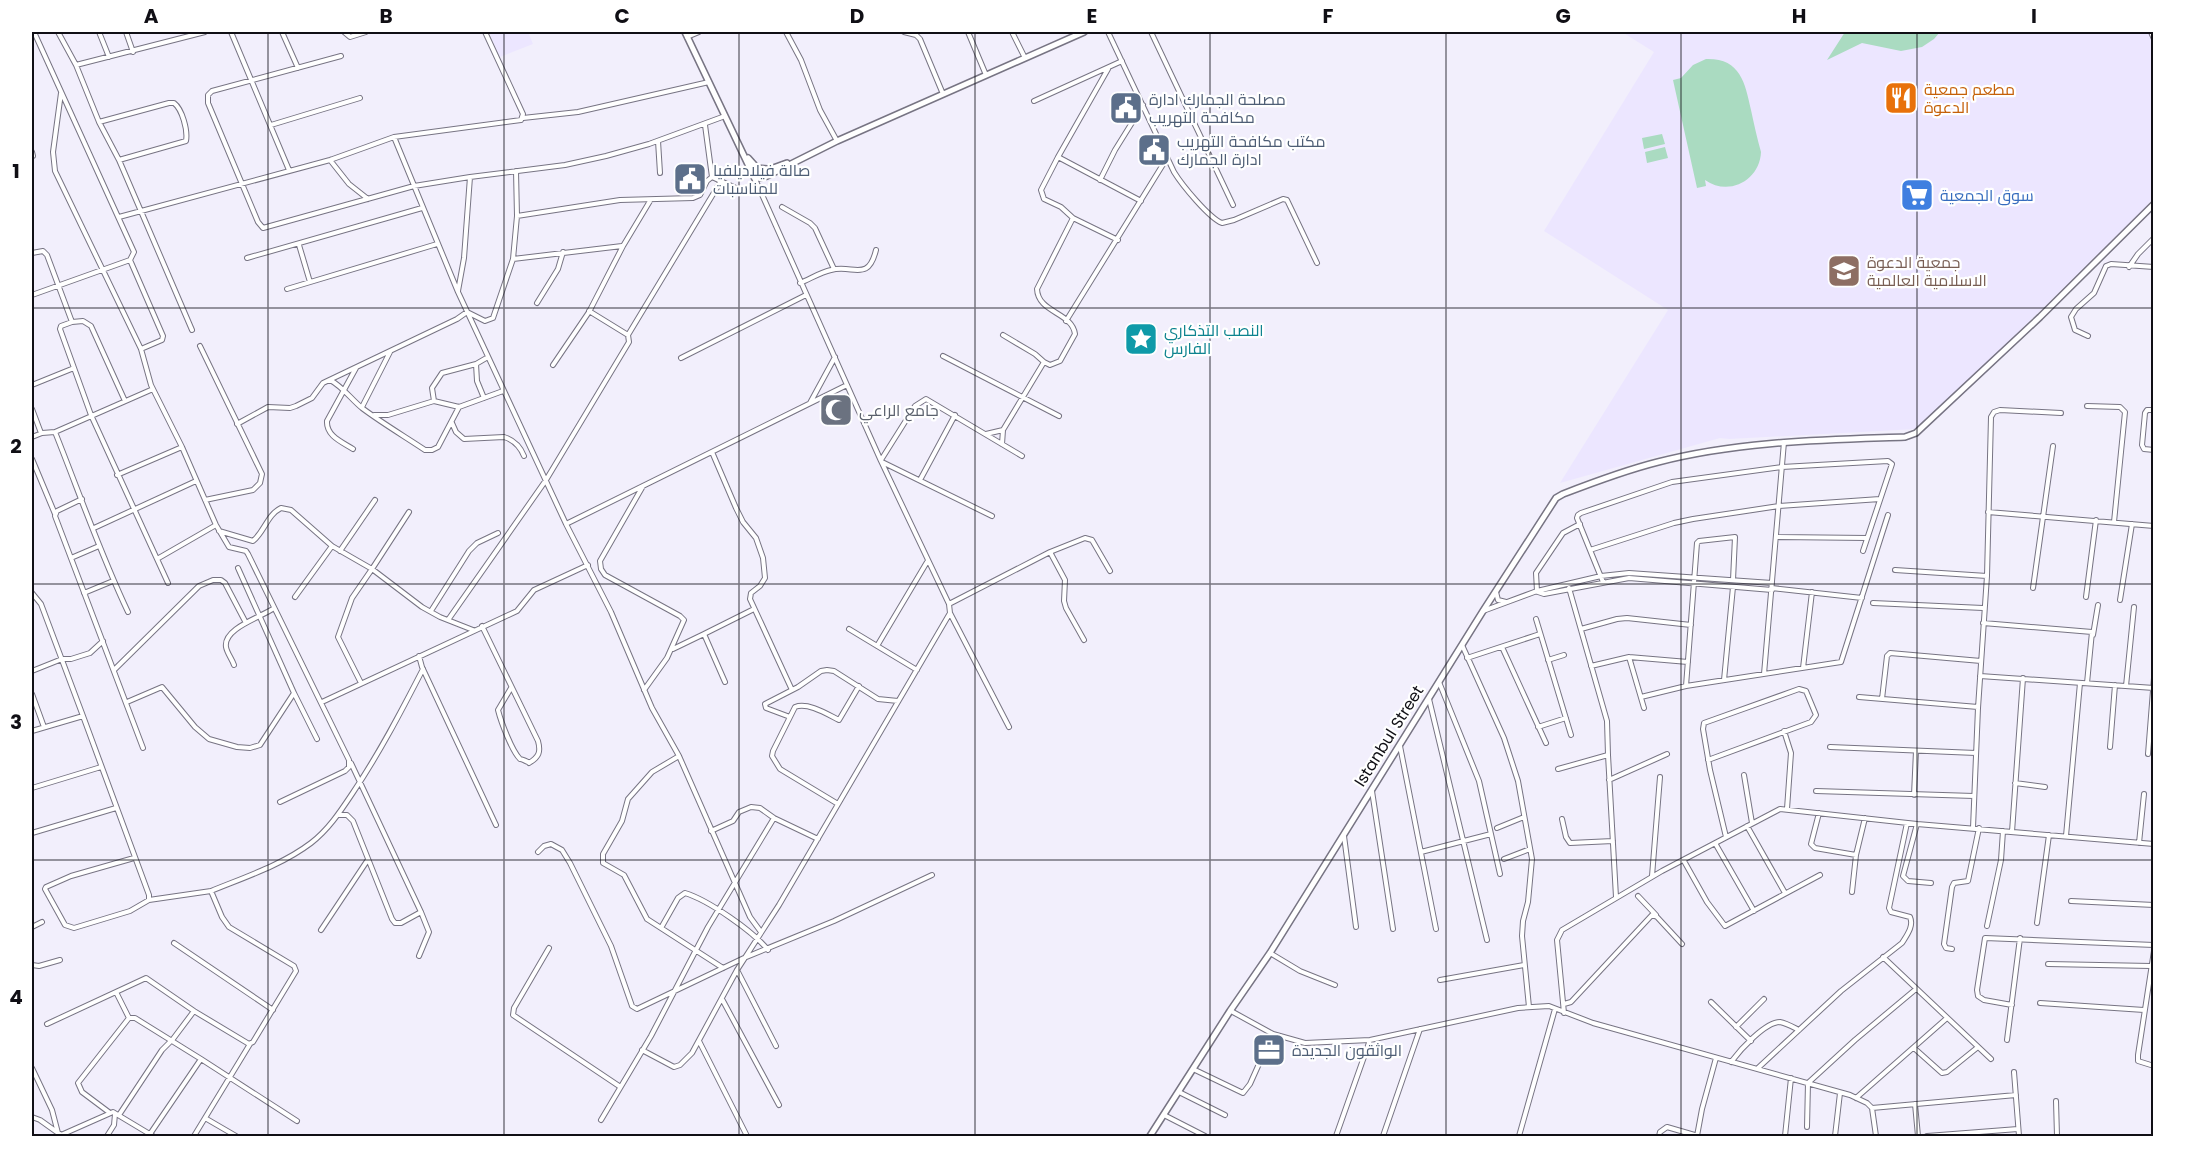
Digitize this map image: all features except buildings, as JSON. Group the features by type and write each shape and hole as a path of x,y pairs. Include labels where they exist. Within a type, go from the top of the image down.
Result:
{"street":[{"path":"32,295 130,260 134,250 34,32"},
{"path":"58,32 76,65 99,122 119,160 192,330"},
{"path":"99,32 109,57"},
{"path":"126,32 133,52"},
{"path":"76,65 205,32"},
{"path":"231,32 289,170"},
{"path":"282,32 298,68"},
{"path":"344,32 350,38 366,32"},
{"path":"485,32 523,118"},
{"path":"699,32 686,34 755,179 881,461 949,604 950,613 1009,727"},
{"path":"786,32 801,60 820,110 837,141"},
{"path":"904,32 919,37 943,95"},
{"path":"968,32 986,75"},
{"path":"1012,32 1025,58"},
{"path":"755,179 767,177 837,141 1084,32"},
{"path":"1108,32 1182,184 1218,221 1227,222 1283,199 1287,200 1302,227 1317,263"},
{"path":"1151,32 1233,205"},
{"path":"2151,32 2154,39"},
{"path":"341,56 212,91 208,95 208,103 258,222 263,228 414,186 565,165 606,156 658,141 725,116"},
{"path":"1034,101 1122,61"},
{"path":"1108,69 1041,187 1041,195 1073,218 1118,240"},
{"path":"119,217 330,160 394,137 578,112 709,82"},
{"path":"61,93 53,152 54,165 141,349 153,389 182,447 216,525 229,547 247,552 322,702 421,912 429,932 419,956"},
{"path":"271,125 360,98"},
{"path":"99,122 169,103 178,106 187,135 184,143 119,160"},
{"path":"1100,180 1143,104"},
{"path":"705,124 712,177"},
{"path":"394,137 437,244 503,391 611,612 644,690 679,756 750,917 760,932"},
{"path":"658,141 660,173"},
{"path":"740,148 755,167 772,168"},
{"path":"1058,157 1141,201"},
{"path":"1066,321 1118,240 1167,157"},
{"path":"755,179 772,168 803,158"},
{"path":"330,160 349,184 368,199"},
{"path":"467,312 485,321 494,318 513,260 518,216 516,171"},
{"path":"458,292 464,258 470,177"},
{"path":"712,177 738,189"},
{"path":"518,216 620,200 651,201 696,198 712,177"},
{"path":"448,620 546,480 629,342 628,335 721,181"},
{"path":"553,364 589,311 623,246 651,201"},
{"name":"Istanbul Street","path":"1150,1137 1270,952 1496,591 1550,507 1563,494 1659,461 1726,449 1784,442 1905,436 1916,433 2040,317 2154,204"},
{"path":"782,207 815,228 834,269"},
{"path":"247,258 422,208"},
{"path":"1003,335 1050,365 1060,361 1075,334 1073,327 1040,302 1037,289 1073,218"},
{"path":"2129,267 2154,238"},
{"path":"287,289 437,244"},
{"path":"299,245 310,282"},
{"path":"513,260 623,246"},
{"path":"32,253 39,250 46,253 72,322"},
{"path":"800,283 834,269 855,271 865,269 873,261 876,250"},
{"path":"537,303 558,269 563,252"},
{"path":"130,260 163,336 162,340 141,349"},
{"path":"2088,336 2075,330 2071,322 2072,315 2094,293 2106,266 2111,264 2154,267"},
{"path":"681,358 806,295"},
{"path":"589,311 628,335"},
{"path":"237,424 268,407 296,406 312,398 320,385 457,319 467,312"},
{"path":"125,401 91,326 83,321 61,326 60,329 91,416 168,583"},
{"path":"200,346 261,474 260,483 253,490 205,500"},
{"path":"362,407 390,352"},
{"path":"943,356 1059,416"},
{"path":"434,401 432,388 442,374 476,364 489,357"},
{"path":"809,404 835,357"},
{"path":"1002,444 1003,430 1044,362"},
{"path":"476,364 477,381 484,398"},
{"path":"32,385 74,368"},
{"path":"353,449 327,430 327,421 356,368"},
{"path":"330,380 373,416 429,451 438,447 459,407"},
{"path":"566,524 847,385"},
{"path":"32,437 41,433 55,432 153,389"},
{"path":"373,416 388,415 434,401 459,407 503,391"},
{"path":"881,461 918,402 926,399 1022,456"},
{"path":"2086,406 2120,407 2125,412 2114,522"},
{"path":"32,409 41,433"},
{"path":"1973,828 1983,608 1987,576 1990,423 1994,412 2000,410 2061,413"},
{"path":"2154,410 2147,410 2145,413 2142,445 2144,449 2154,450"},
{"path":"920,480 954,415"},
{"path":"451,422 456,432 464,439 504,437 517,443 525,456"},
{"path":"985,434 1003,430"},
{"path":"55,432 113,581 128,612"},
{"path":"1764,674 1784,442"},
{"path":"2033,588 2053,446"},
{"path":"117,475 182,447"},
{"path":"712,452 736,508 743,522 756,538 763,558 764,581 751,593 750,597 792,690"},
{"path":"32,459 115,669 143,748"},
{"path":"881,461 992,516"},
{"path":"1603,582 1580,525 1578,515 1581,513 1672,482 1782,467 1891,462 1863,551"},
{"path":"94,528 196,481"},
{"path":"643,486 600,561 600,566 605,575 683,618 682,628 672,649 657,675 644,690"},
{"path":"55,514 82,499"},
{"path":"1590,550 1674,523 1779,506 1880,499"},
{"path":"340,551 375,500"},
{"path":"219,531 253,541 259,536 273,512 282,508 291,510 332,546 372,569 415,602 448,620 473,630"},
{"path":"361,683 338,637 352,598 409,512"},
{"path":"1988,512 2154,526"},
{"path":"1641,697 1686,686 1841,662 1888,515"},
{"path":"2086,597 2096,520"},
{"path":"2120,600 2132,524"},
{"path":"157,559 216,525"},
{"path":"1538,591 1536,573 1563,533 1580,525"},
{"path":"431,611 469,551 477,543 498,534"},
{"path":"1686,686 1697,543 1702,540 1733,536 1736,540 1733,580"},
{"path":"1776,537 1867,538"},
{"path":"949,604 1050,552 1089,538 1094,542 1110,571"},
{"path":"71,558 99,546"},
{"path":"295,597 332,546"},
{"path":"1050,552 1065,580 1066,608 1083,640"},
{"path":"878,646 928,562"},
{"path":"322,702 520,609 534,590 588,564"},
{"path":"238,568 317,739"},
{"path":"1894,570 1987,576"},
{"path":"1483,612 1538,591 1544,594 1601,576 1629,573 1733,580 1862,598"},
{"path":"1568,587 1629,578 1733,587 1772,587"},
{"path":"115,669 163,624 190,594 207,581 217,579 225,583 246,623"},
{"path":"84,593 113,581"},
{"path":"1568,587 1607,721 1616,897"},
{"path":"1724,680 1733,587"},
{"path":"1496,591 1498,600 1506,602"},
{"path":"1803,668 1812,592"},
{"path":"32,593 41,604 62,659 147,890 148,900"},
{"path":"1874,603 1983,608"},
{"path":"2087,683 2098,605"},
{"path":"234,665 226,646 226,640 235,629 274,608"},
{"path":"2126,686 2134,608"},
{"path":"672,649 754,609"},
{"path":"642,1050 674,1067 686,1060 699,1041 744,958 779,905 950,613"},
{"path":"1581,629 1627,618 1691,625"},
{"path":"1536,619 1571,735"},
{"path":"1983,623 2088,631 2092,632 2093,636"},
{"path":"482,626 540,749 536,759 529,763 521,759 509,739 498,710 511,688"},
{"path":"849,629 916,670"},
{"path":"704,634 725,682"},
{"path":"1467,658 1540,634"},
{"path":"32,671 62,659 71,659 90,653 103,641"},
{"path":"1462,645 1511,756 1532,859 1522,936 1528,1007"},
{"path":"1502,647 1546,743"},
{"path":"1882,699 1887,658 1890,653 1981,661"},
{"path":"1548,660 1564,655"},
{"path":"419,656 496,825"},
{"path":"1591,666 1629,657 1688,662"},
{"path":"1629,657 1644,708"},
{"path":"134,858 47,885 45,889 65,925 74,928 130,911 148,900 211,891 253,874 304,847 320,835 338,815 393,729 423,669"},
{"path":"790,717 766,708 764,705 824,670 834,671 878,699 898,701"},
{"path":"1980,676 2153,688"},
{"path":"2012,831 2023,678"},
{"path":"2148,754 2154,678"},
{"path":"1438,682 1479,781 1500,874"},
{"path":"2066,836 2080,682"},
{"path":"2110,747 2115,685"},
{"path":"838,804 789,775 776,764 772,756 795,707 803,705 839,720 859,686"},
{"path":"127,702 162,687 195,727 209,739 237,747 250,748 260,745 294,693"},
{"path":"1708,760 1814,719 1816,715 1804,689 1704,723 1702,729 1708,760 1726,837"},
{"path":"32,694 44,727"},
{"path":"1859,697 1978,708"},
{"path":"1428,698 1487,940"},
{"path":"32,731 83,716"},
{"path":"1538,727 1566,718"},
{"path":"1784,731 1791,753 1787,809"},
{"path":"1400,745 1436,929"},
{"path":"1830,747 1976,753"},
{"path":"1914,795 1916,751"},
{"path":"1609,780 1667,754"},
{"path":"1558,769 1608,755"},
{"path":"679,756 652,772 630,796 622,821 603,854 603,862 624,875 646,919 723,968"},
{"path":"280,802 345,771 349,766 349,760"},
{"path":"32,788 101,766"},
{"path":"1744,776 1749,825 1785,893"},
{"path":"1652,877 1660,777"},
{"path":"2015,783 2045,786"},
{"path":"1372,790 1393,929"},
{"path":"1816,791 1974,796"},
{"path":"2139,843 2144,794"},
{"path":"711,831 735,820 739,812 757,807 774,818 818,839"},
{"path":"32,833 116,808"},
{"path":"1564,1013 1558,935 1562,930 1616,897 1770,813 1787,809 1917,824 2154,844"},
{"path":"1819,813 1811,844 1815,848 1856,855"},
{"path":"338,815 351,817 395,922 401,923 421,912"},
{"path":"1497,828 1524,817"},
{"path":"601,1120 642,1050 695,950 774,818"},
{"path":"1852,892 1856,855 1864,818"},
{"path":"1562,819 1566,837 1570,843 1613,841"},
{"path":"1757,1068 1841,991 1902,943 1908,934 1912,920 1907,915 1891,912 1889,908 1907,823"},
{"path":"1917,824 1903,876 1908,881 1931,883"},
{"path":"1952,948 1946,948 1944,944 1952,887 1954,883 1968,881 1979,828"},
{"path":"1987,926 1996,887 2004,831"},
{"path":"1421,852 1491,834"},
{"path":"1344,835 1356,927"},
{"path":"2037,923 2049,835"},
{"path":"1715,843 1754,911"},
{"path":"538,852 544,846 551,844 560,848 566,856 611,946 633,1007 637,1010 744,958 768,950 932,875"},
{"path":"1504,859 1530,849"},
{"path":"321,930 368,860"},
{"path":"1684,861 1723,925 1727,925 1820,875"},
{"path":"194,1137 296,973 296,969 229,927 211,891"},
{"path":"661,928 678,898 685,893 718,910 758,937 768,950"},
{"path":"1638,896 1682,944"},
{"path":"2071,901 2154,905"},
{"path":"1564,1004 1571,1002 1650,916 1657,917"},
{"path":"32,927 42,922"},
{"path":"2012,1005 1984,1000 1978,996 1985,938 2154,945"},
{"path":"2007,1040 2020,938"},
{"path":"174,943 273,1010"},
{"path":"549,948 514,1008 513,1015 619,1086"},
{"path":"2154,951 2138,1061 2154,1066"},
{"path":"1270,952 1300,971 1335,985"},
{"path":"1883,957 1991,1059"},
{"path":"32,965 39,966 60,960"},
{"path":"2048,964 2152,969"},
{"path":"1440,980 1524,965"},
{"path":"737,970 776,1046"},
{"path":"47,1024 147,978 194,1011 250,1044"},
{"path":"1807,1127 1808,1083 1916,989"},
{"path":"116,992 129,1018"},
{"path":"722,998 779,1105"},
{"path":"1737,1027 1764,999"},
{"path":"1711,1002 1750,1041"},
{"path":"2040,1003 2144,1010"},
{"path":"1230,1011 1266,1030 1298,1042 1319,1043 1370,1040 1528,1007 1549,1006 1593,1023 1840,1092 1872,1108 2016,1095"},
{"path":"1519,1137 1555,1009"},
{"path":"107,1137 114,1125 115,1114 194,1011"},
{"path":"129,1018 135,1018 297,1121"},
{"path":"129,1018 78,1083 82,1092 152,1136 201,1059"},
{"path":"1856,1098 1947,1018"},
{"path":"1731,1062 1750,1041 1773,1023 1782,1022 1799,1030"},
{"path":"1383,1137 1420,1029"},
{"path":"1337,1136 1370,1040"},
{"path":"699,1041 747,1136"},
{"path":"1914,1048 1942,1073 1947,1072 1978,1047"},
{"path":"1193,1069 1243,1093 1250,1084 1263,1055"},
{"path":"1659,1137 1660,1132 1667,1127 1697,1136 1716,1058"},
{"path":"32,1068 52,1110 58,1134"},
{"path":"2014,1072 2019,1137"},
{"path":"1785,1137 1791,1078"},
{"path":"1179,1092 1225,1115"},
{"path":"1835,1137 1840,1092"},
{"path":"2056,1101 2057,1137"},
{"path":"1915,1104 1918,1137"},
{"path":"1872,1108 1876,1137"},
{"path":"32,1117 40,1120 58,1134 64,1134 115,1114"},
{"path":"1164,1115 1205,1137"},
{"path":"205,1118 236,1137"},
{"path":"1927,1137 2018,1129"}],"shaded area":[{"path":"489,32 528,32 533,44 500,57"},
{"name":"جمعية الدعوة الاسلامية العالمية","path":"1622,32 2153,32 2153,198 1951,398 1916,429 1720,438 1560,483 1668,310 1544,231 1654,52"}],"green space":[{"path":"1845,32 1940,32 1922,47 1901,51 1862,43 1827,60"},
{"path":"1706,59 1727,63 1739,74 1746,90 1761,152 1755,171 1742,183 1733,186 1714,185 1705,180 1706,186 1697,188 1673,80 1681,78 1693,65"},
{"path":"1662,134 1665,144 1644,149 1642,138"},
{"path":"1665,147 1668,158 1647,163 1645,152"}],"place":[{"name":"مطعم جمعية الدعوة","path":"1901,98"},
{"name":"مصلحة الجمارك ادارة مكافحة التهريب","path":"1126,108"},
{"name":"مكتب مكافحة التهريب ادارة الجمارك","path":"1154,150"},
{"name":"صالة فيلاديلفيا للمناسبات","path":"690,179"},
{"name":"سوق الجمعية","path":"1917,195"},
{"name":"جمعية الدعوة الاسلامية العالمية","path":"1844,271"},
{"name":"النصب التذكاري الفارس","path":"1141,339"},
{"name":"جامع الراعي","path":"836,410"},
{"name":"الواثقون الجديدة","path":"1269,1050"}]}
